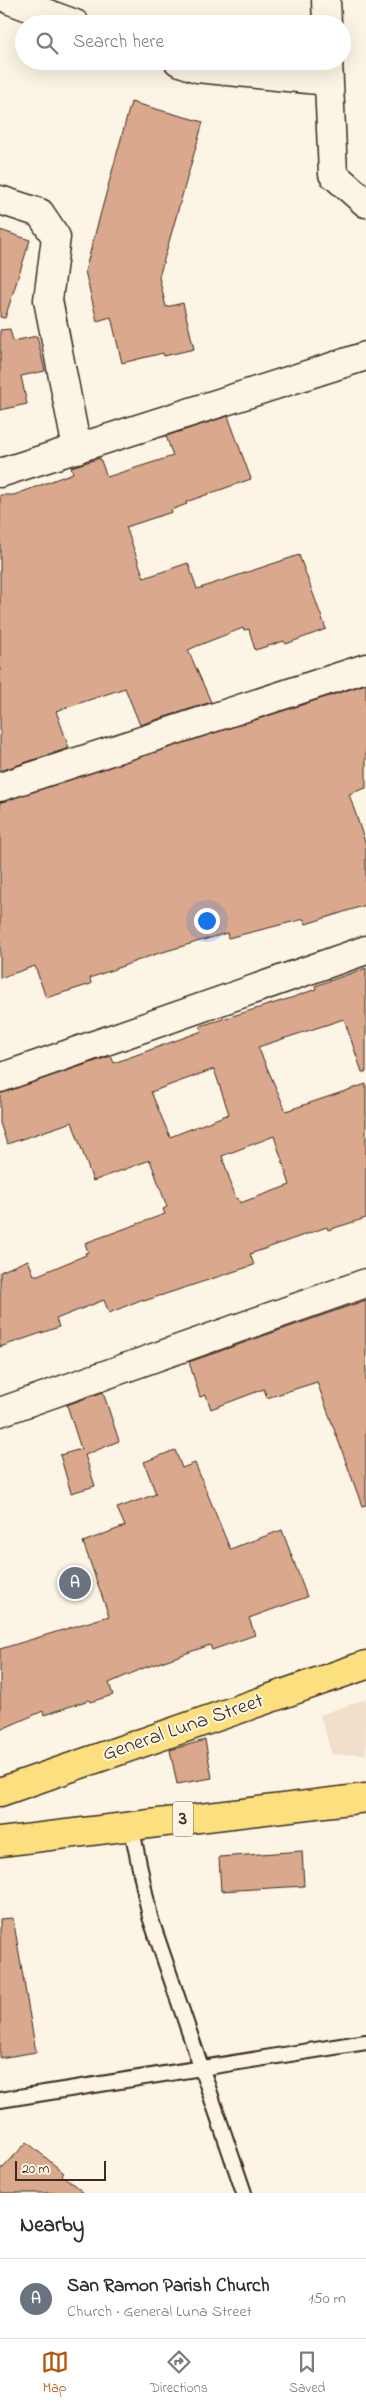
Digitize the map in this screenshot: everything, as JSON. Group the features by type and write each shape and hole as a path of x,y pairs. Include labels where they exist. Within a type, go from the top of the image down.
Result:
{"main road":[{"name":"General Luna Street","path":"0,1792 366,1665"},
{"name":"3","path":"0,1842 366,1798"}],"street":[{"path":"10,0 51,15"},
{"path":"326,0 326,15"},
{"path":"284,70 328,71 333,174 366,203"},
{"path":"0,200 40,213 56,237 48,300 77,449"},
{"path":"0,473 366,356"},
{"path":"0,787 366,668"},
{"path":"0,1078 366,950"},
{"path":"0,1412 366,1283"}],"lane":[{"path":"131,1825 150,1917 244,2193"},
{"path":"0,2100 366,2042"}],"shaded area":[{"path":"366,1699 366,1754 332,1755 320,1715"}],"building":[{"path":"131,102 203,122 159,277 166,307 183,303 194,349 164,356 163,353 122,363 111,317 97,321 85,271"},
{"path":"0,230 30,240 5,318 0,317"},
{"path":"10,329 13,341 37,336 45,371 21,376 27,404 0,410 0,330"},
{"path":"228,416 251,479 186,502 187,504 171,510 172,512 126,527 144,578 188,563 197,589 299,555 326,629 286,644 284,641 255,650 249,629 244,630 243,628 197,646 188,650 211,702 140,725 125,688 56,711 69,748 0,771 0,495 14,495 73,473 71,467 100,458 107,477 173,456 166,436"},
{"path":"366,684 366,788 349,794 366,845 366,905 306,924 304,919 228,938 227,933 153,955 90,978 91,984 46,998 35,966 0,978 0,802"},
{"path":"366,968 366,1072 362,1072 344,1019 258,1047 286,1111 366,1084 366,1218 328,1230 327,1227 250,1254 254,1265 144,1301 143,1299 109,1313 104,1300 56,1319 59,1327 0,1347 0,1272 28,1260 34,1275 38,1275 86,1255 85,1253 88,1252 85,1243 165,1214 163,1209 167,1207 150,1160 93,1181 72,1122 7,1144 0,1123 0,1093 111,1056 114,1063 202,1031 200,1026 291,998 316,989 315,986","holes":["214,1069 229,1114 170,1137 151,1092","274,1136 290,1185 240,1203 238,1198 236,1199 222,1156"]},
{"path":"366,1300 366,1505 362,1506 317,1382 267,1398 264,1389 211,1409 206,1395 200,1397 189,1362"},
{"path":"103,1392 119,1441 85,1455 95,1486 71,1493 60,1455 81,1449 67,1405"},
{"path":"175,1450 182,1468 195,1463 230,1549 282,1530 307,1597 249,1618 255,1635 212,1650 210,1645 144,1668 109,1683 113,1695 90,1702 89,1700 44,1715 43,1711 0,1730 0,1649 109,1616 83,1542 125,1526 117,1508 156,1494 144,1462"},
{"path":"205,1740 212,1778 177,1784 170,1750"},
{"path":"302,1851 304,1886 221,1891 219,1857"},
{"path":"13,1918 36,2052 0,2058 0,1919"},
{"path":"27,2142 64,2173 62,2175 84,2193 0,2193 0,2168 3,2168"}],"place":[{"name":"San Ramon Parish Church","path":"75,1583"}]}
